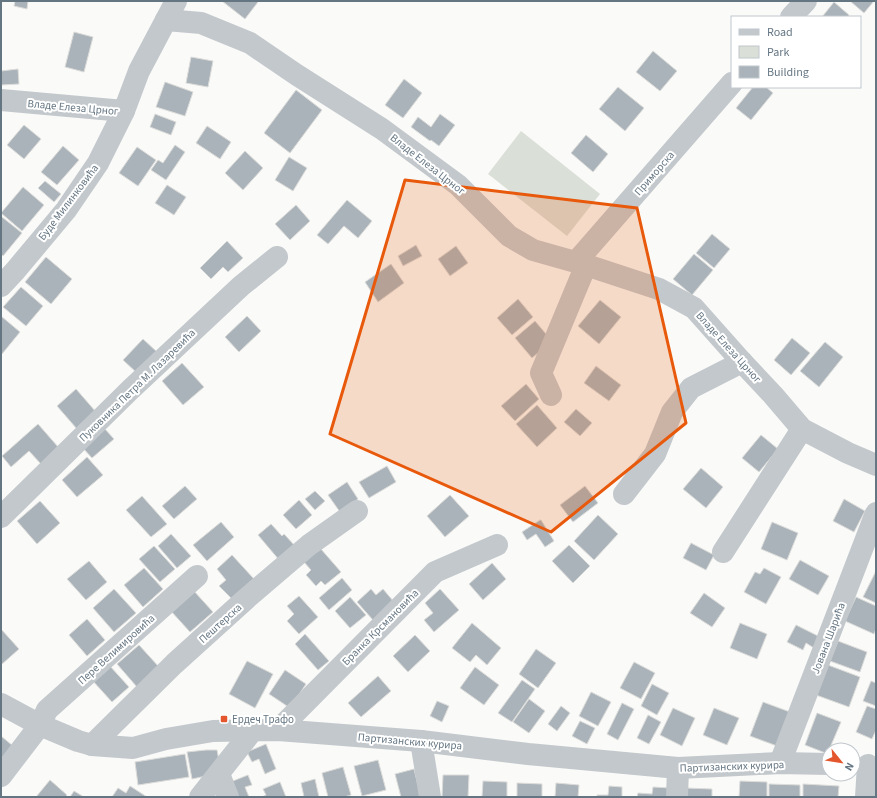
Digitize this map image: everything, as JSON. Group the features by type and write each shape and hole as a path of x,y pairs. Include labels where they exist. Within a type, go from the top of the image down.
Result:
{"street":[{"path":"166,20 176,1"},
{"path":"792,16 806,1"},
{"name":"Владе Елеза Црног","path":"1,100 124,111 139,71 166,20 201,23 250,43 382,129 452,180 509,236 533,250 659,289 694,308 742,362 774,395 802,429 848,453 876,465"},
{"name":"Приморска","path":"551,395 541,373 581,264 731,84"},
{"name":"Буде Милинковића","path":"1,286 66,210 98,163 124,111"},
{"name":"Пуковника Петра М. Лазаревића","path":"1,517 130,390 241,286 277,257"},
{"path":"624,494 655,454 672,412 691,388 742,362"},
{"path":"724,552 802,429"},
{"name":"Пештерска","path":"92,744 169,669 247,598 309,545 357,511"},
{"name":"Јована Шарића","path":"780,764 876,513"},
{"name":"Бранка Крсмановића","path":"278,730 435,572 496,546"},
{"name":"Пере Велимировића","path":"1,776 40,725 47,710 197,576"},
{"name":"Партизанских курира","path":"1,704 40,725 78,741 92,744 133,748 166,739 213,731 278,730 421,741 528,754 678,768 821,764"},
{"path":"200,797 254,730"},
{"path":"421,741 430,797"},
{"path":"866,765 866,797"},
{"path":"678,768 678,797"},
{"path":"219,774 228,797"}],"highlighted area":[{"path":"405,180 637,208 686,423 551,532 330,434"}],"green space":[{"path":"521,131 600,194 567,236 488,174"}],"building":[{"path":"15,1 28,1 27,9 14,6"},
{"path":"222,1 257,1 258,2 245,19"},
{"path":"850,1 874,1 864,13"},
{"path":"834,2 849,15 848,16 823,16"},
{"path":"74,32 93,37 84,72 65,67"},
{"path":"653,51 677,71 660,91 636,72"},
{"path":"191,57 213,61 208,87 186,83"},
{"path":"18,69 19,84 1,85 1,71"},
{"path":"404,79 422,93 403,118 385,105"},
{"path":"165,82 193,92 185,116 156,107"},
{"path":"618,87 644,108 625,131 599,109"},
{"path":"752,88 767,88 773,93 751,120 736,108"},
{"path":"296,90 322,110 290,153 264,133"},
{"path":"155,114 176,122 171,135 150,127"},
{"path":"440,114 455,125 439,146 411,127 418,117 431,127"},
{"path":"24,125 41,139 24,159 7,145"},
{"path":"207,126 231,142 220,159 196,143"},
{"path":"586,135 608,154 593,172 571,153"},
{"path":"175,145 185,152 166,180 151,170 158,160 163,163"},
{"path":"63,146 79,160 57,185 41,172"},
{"path":"137,147 156,160 138,186 119,173"},
{"path":"245,151 263,168 243,190 225,173"},
{"path":"289,157 307,168 293,191 275,180"},
{"path":"45,181 61,194 54,202 38,188"},
{"path":"167,185 186,197 174,215 155,203"},
{"path":"23,187 44,205 22,231 1,213"},
{"path":"347,200 372,221 358,238 344,226 328,244 317,235"},
{"path":"296,205 310,221 290,240 275,224"},
{"path":"2,217 22,233 3,256 1,254"},
{"path":"712,234 730,249 714,268 696,253"},
{"path":"227,241 243,258 228,272 223,267 211,279 200,268"},
{"path":"416,245 422,256 403,266 398,256"},
{"path":"456,246 468,263 450,276 438,259"},
{"path":"694,254 713,270 692,295 673,279"},
{"path":"46,257 72,279 51,304 25,282"},
{"path":"391,264 404,283 378,302 365,282"},
{"path":"21,287 43,306 26,326 3,307"},
{"path":"518,299 533,317 512,335 497,318"},
{"path":"600,300 621,317 599,344 578,326"},
{"path":"1,316 20,332 2,354 1,353"},
{"path":"247,316 261,331 239,352 225,337"},
{"path":"535,321 552,341 532,358 515,338"},
{"path":"792,338 810,353 791,375 774,360"},
{"path":"143,339 157,352 137,373 123,360"},
{"path":"825,342 843,357 819,387 800,371"},
{"path":"182,363 204,387 183,405 162,381"},
{"path":"596,366 621,385 609,401 584,383"},
{"path":"526,384 539,399 515,421 501,406"},
{"path":"76,389 96,412 77,429 57,406"},
{"path":"537,405 557,428 537,447 516,424"},
{"path":"576,409 592,423 580,436 564,422"},
{"path":"38,424 59,448 41,464 29,451 11,467 2,456"},
{"path":"104,428 114,439 92,458 82,447"},
{"path":"761,435 778,449 759,472 742,458"},
{"path":"87,457 103,475 77,497 62,480"},
{"path":"387,466 396,482 369,498 359,482"},
{"path":"701,468 723,487 706,508 683,489"},
{"path":"347,482 358,499 340,512 328,495"},
{"path":"185,486 197,499 174,519 162,506"},
{"path":"585,486 598,503 573,522 560,505"},
{"path":"315,491 325,501 315,510 305,499"},
{"path":"450,495 469,516 445,537 427,516"},
{"path":"142,496 167,524 151,537 126,510"},
{"path":"844,499 865,511 854,532 833,521"},
{"path":"299,500 312,515 296,529 283,515"},
{"path":"40,501 60,523 37,544 17,521"},
{"path":"598,515 618,534 594,560 574,541"},
{"path":"540,520 554,541 545,547 536,534 527,540 522,532"},
{"path":"221,522 234,537 207,561 193,545"},
{"path":"772,522 798,533 787,560 761,549"},
{"path":"271,524 282,536 284,534 296,547 280,561 258,535"},
{"path":"171,534 191,556 177,568 158,546"},
{"path":"691,543 714,555 706,570 683,558"},
{"path":"569,545 590,566 573,583 552,561"},
{"path":"154,546 175,569 160,582 139,559"},
{"path":"320,548 341,572 325,585 321,581 316,586 306,575 311,570 304,562"},
{"path":"232,555 254,579 232,599 219,586 226,580 217,569"},
{"path":"800,560 829,576 818,595 789,579"},
{"path":"89,561 107,582 86,600 67,579"},
{"path":"492,563 506,579 483,600 469,584"},
{"path":"144,568 163,589 143,607 124,585"},
{"path":"764,568 781,577 766,604 744,592 755,572 760,574"},
{"path":"876,571 876,603 863,597"},
{"path":"342,578 352,590 329,610 319,598"},
{"path":"114,589 136,613 114,632 93,608"},
{"path":"371,589 376,595 383,589 394,602 373,620 357,602"},
{"path":"440,589 459,610 434,632 424,620 433,613 425,603"},
{"path":"193,590 213,612 190,632 170,610"},
{"path":"704,593 725,608 712,627 690,613"},
{"path":"299,596 318,617 299,634 287,621 294,614 287,606"},
{"path":"350,597 366,615 350,628 335,611"},
{"path":"856,597 876,606 876,629 874,634 845,621"},
{"path":"87,619 105,640 87,656 69,635"},
{"path":"472,623 501,648 487,665 476,655 470,662 452,648"},
{"path":"740,623 767,634 757,659 730,648"},
{"path":"796,625 820,637 814,648 806,643 803,650 787,642"},
{"path":"1,629 19,649 1,665"},
{"path":"305,634 329,661 318,670 295,644"},
{"path":"415,635 430,651 408,672 393,656"},
{"path":"838,641 867,652 860,672 830,661"},
{"path":"139,645 159,667 137,687 117,664"},
{"path":"536,649 556,663 538,688 519,674"},
{"path":"247,661 273,674 255,708 229,694"},
{"path":"634,662 655,673 641,699 620,688"},
{"path":"109,665 129,687 112,702 92,680"},
{"path":"828,665 860,677 849,707 816,695"},
{"path":"475,667 499,685 484,705 460,688"},
{"path":"285,670 306,684 290,708 269,694"},
{"path":"378,676 391,691 361,717 348,703"},
{"path":"522,680 535,689 512,722 498,713"},
{"path":"871,681 876,683 876,706 863,701"},
{"path":"652,684 669,693 657,715 641,706"},
{"path":"591,692 611,702 598,726 579,716"},
{"path":"529,699 545,711 529,733 513,722"},
{"path":"437,701 449,706 442,722 430,716"},
{"path":"763,702 790,712 777,746 750,736"},
{"path":"622,703 634,709 618,740 607,734"},
{"path":"561,706 570,713 557,731 548,724"},
{"path":"867,706 876,709 876,730 872,739 856,732"},
{"path":"673,708 695,718 682,746 660,735"},
{"path":"714,708 739,718 727,745 703,735"},
{"path":"817,713 841,722 832,742 821,742 821,751 805,745"},
{"path":"648,715 661,722 649,744 637,738"},
{"path":"580,721 595,728 587,744 572,736"},
{"path":"1,736 13,746 1,759"},
{"path":"266,744 276,769 265,774 259,759 252,762 247,752"},
{"path":"217,750 219,761 206,776 192,779 187,752"},
{"path":"185,754 189,777 138,785 135,762"},
{"path":"378,760 386,790 362,796 354,766"},
{"path":"343,767 351,795 344,797 328,797 322,773"},
{"path":"414,769 421,797 401,797 395,774"},
{"path":"248,775 252,785 245,787 249,797 233,797 228,783"},
{"path":"443,775 469,775 468,797 442,797"},
{"path":"315,779 319,797 304,797 301,783"},
{"path":"50,780 67,795 65,797 36,797"},
{"path":"483,781 507,782 507,797 482,797"},
{"path":"740,781 767,782 767,797 739,797"},
{"path":"280,782 286,797 262,797 266,795 263,789"},
{"path":"517,783 542,784 542,797 517,797"},
{"path":"556,783 579,785 578,797 555,797"},
{"path":"769,784 800,785 800,797 769,797"},
{"path":"803,784 839,786 838,797 803,797"},
{"path":"130,786 147,797 112,797 118,788 126,793"},
{"path":"609,786 622,787 622,797 597,797 597,795 608,795"},
{"path":"653,787 670,788 669,797 637,797 638,793 652,794"},
{"path":"685,788 712,789 712,797 685,797"},
{"path":"74,791 84,797 70,797"}],"place":[{"name":"Ердеч Трафо","path":"224,719"}]}
